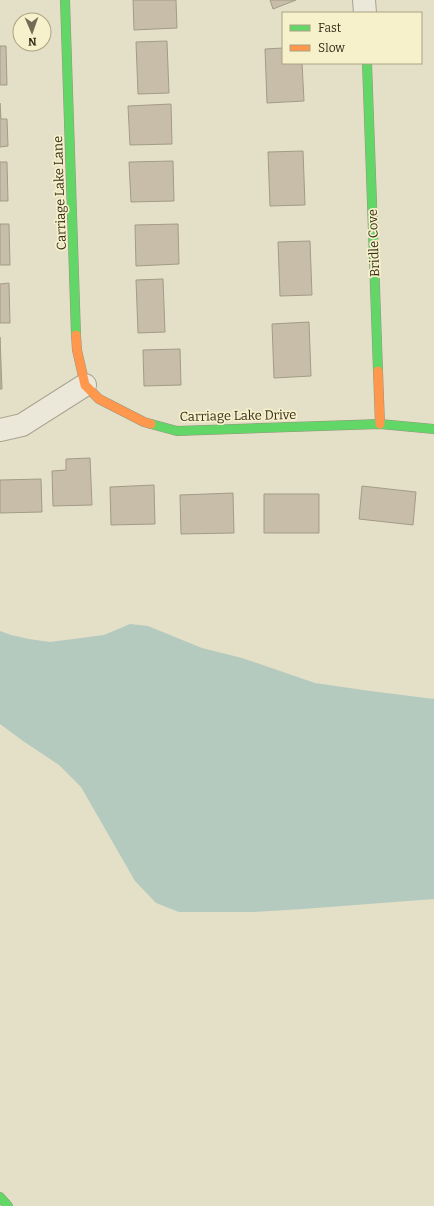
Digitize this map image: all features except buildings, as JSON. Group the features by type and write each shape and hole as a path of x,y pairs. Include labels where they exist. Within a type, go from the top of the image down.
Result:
{"main road":[{"name":"Carriage Lake Lane","path":"65,0 77,350 85,385"},
{"name":"Bridle Cove","path":"367,64 380,424"},
{"name":"Carriage Lake Drive","path":"85,385 99,399 144,422 177,430 380,424 434,429"},
{"path":"0,1197 8,1206"}],"street":[{"path":"364,0 365,12"},
{"path":"0,430 22,424 85,385"}],"shaded area":[{"path":"130,624 148,626 202,648 242,658 315,683 434,699 434,899 254,912 179,912 156,903 135,881 81,787 59,765 0,724 0,631 29,639 50,642 104,635"}],"traffic: fast":[{"path":"65,0 76,335"},
{"path":"367,64 378,371"},
{"path":"151,424 177,431 380,424 434,429"},
{"path":"0,1197 8,1206"}],"traffic: slow":[{"path":"76,335 77,350 85,385 99,399 144,422 151,424"},
{"path":"378,371 380,424"}]}
